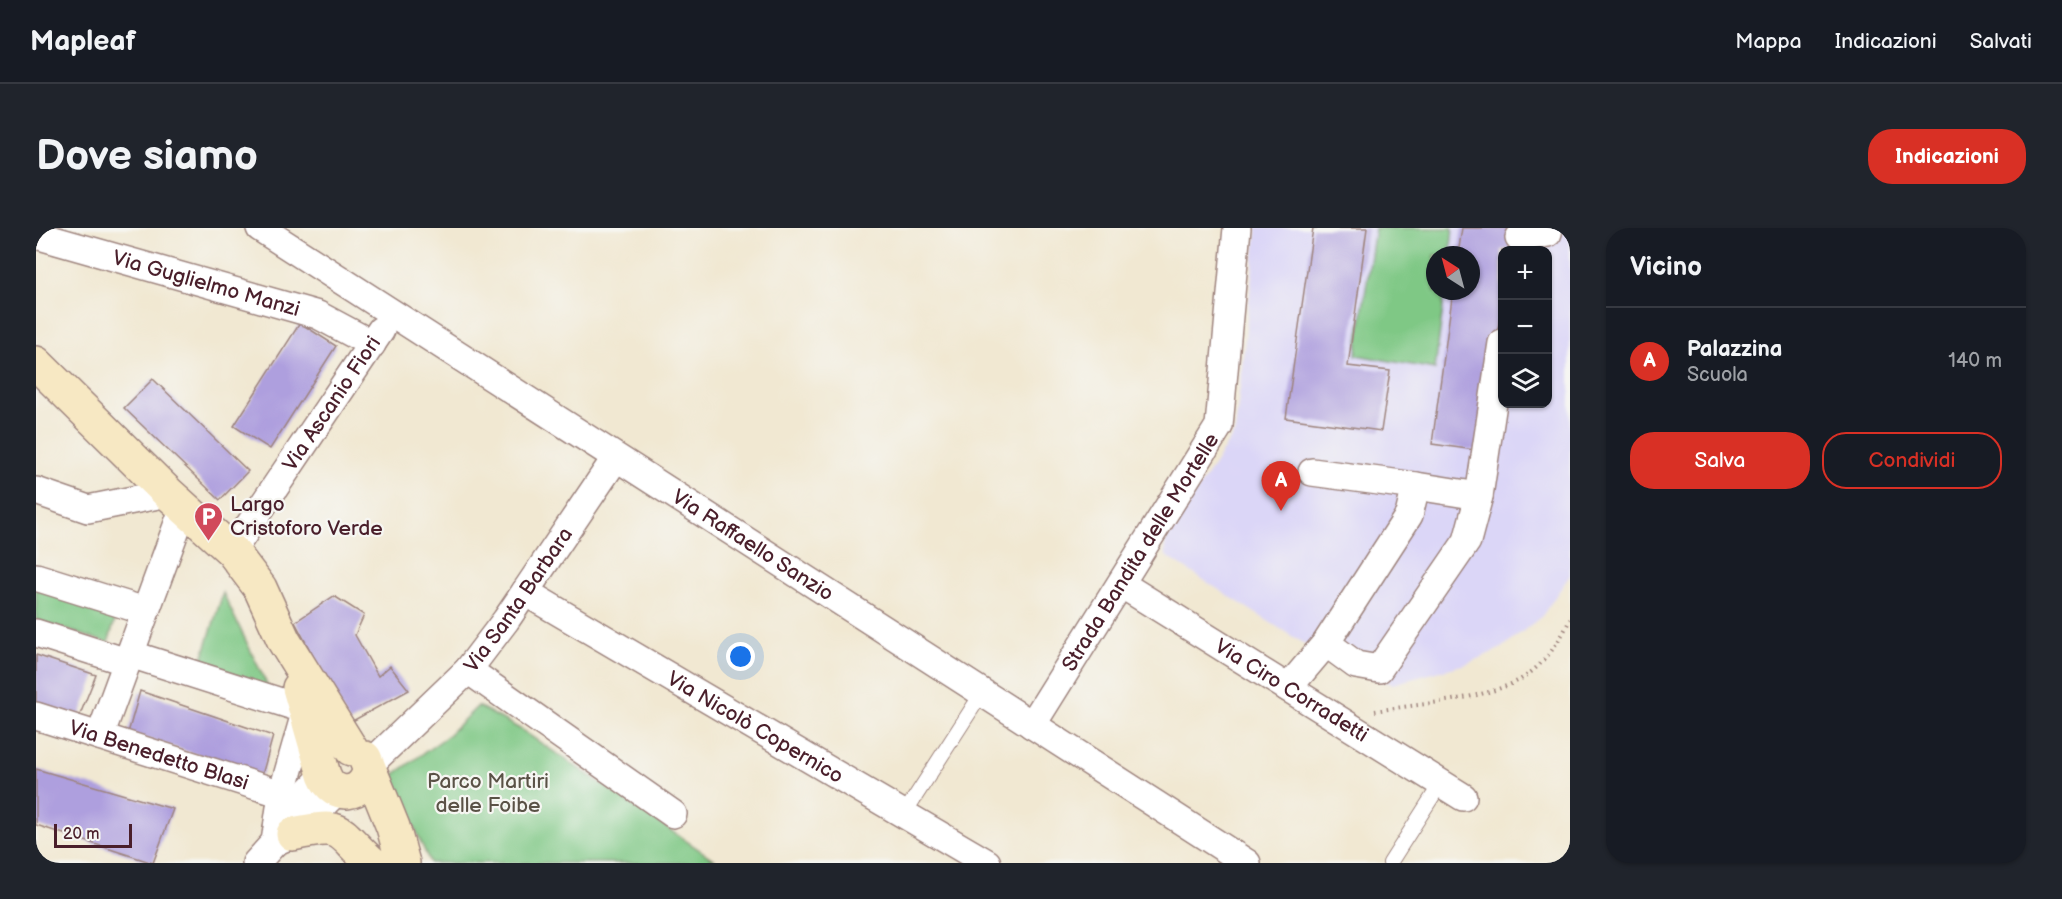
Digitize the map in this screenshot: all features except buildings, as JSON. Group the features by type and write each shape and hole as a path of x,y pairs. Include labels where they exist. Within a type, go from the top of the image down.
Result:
{"street":[{"name":"Via Raffaello Sanzio","path":"260,228 615,459 1247,863"},
{"name":"Strada Bandita delle Mortelle","path":"1032,725 1220,426 1237,228"},
{"path":"1518,239 1548,232 1549,228"},
{"name":"Via Guglielmo Manzi","path":"36,235 318,315 372,344"},
{"name":"Via Ascanio Fiori","path":"232,550 392,314"},
{"path":"1326,644 1356,665 1379,669 1467,541 1479,496 1501,354"},
{"path":"45,371 176,500 232,550 260,588 284,641 332,781 369,835 392,863"},
{"name":"Via Santa Barbara","path":"361,759 407,726 468,670 525,592 615,459"},
{"path":"1312,472 1479,496"},
{"path":"1288,688 1326,644 1409,515 1416,486"},
{"path":"36,491 88,509 176,500"},
{"path":"100,736 145,611 176,500"},
{"path":"36,577 145,611"},
{"name":"Via Ciro Corradetti","path":"1120,584 1463,797"},
{"name":"Via Nicolò Copernico","path":"525,592 987,863"},
{"path":"36,633 306,710"},
{"path":"284,641 361,759 393,827 404,863"},
{"path":"468,670 673,814"},
{"path":"282,834 282,794 306,710"},
{"name":"Via Benedetto Blasi","path":"36,716 282,794"},
{"path":"332,781 357,790 363,785 361,759"},
{"path":"256,863 332,781"},
{"path":"282,834 322,829 335,830 348,836 372,863"}],"lane":[{"path":"904,814 982,693"},
{"path":"1390,863 1441,783"}],"path":[{"path":"1336,718 1494,691 1522,679 1559,644 1570,619"}],"shaded area":[{"path":"1257,228 1570,228 1570,575 1542,616 1502,648 1466,664 1393,684 1348,672 1166,556 1165,543 1235,432"}],"green space":[{"path":"1375,228 1453,228 1451,246 1426,246 1426,300 1444,300 1435,369 1356,355"},
{"path":"36,589 117,614 108,643 36,620"},
{"path":"223,593 270,691 200,665"},
{"name":"Parco Martiri delle Foibe","path":"478,706 520,729 719,863 430,863 392,776 446,737"}],"place":[{"name":"Palazzina","path":"1281,511"},
{"name":"Largo Cristoforo Verde","path":"209,542"}]}
